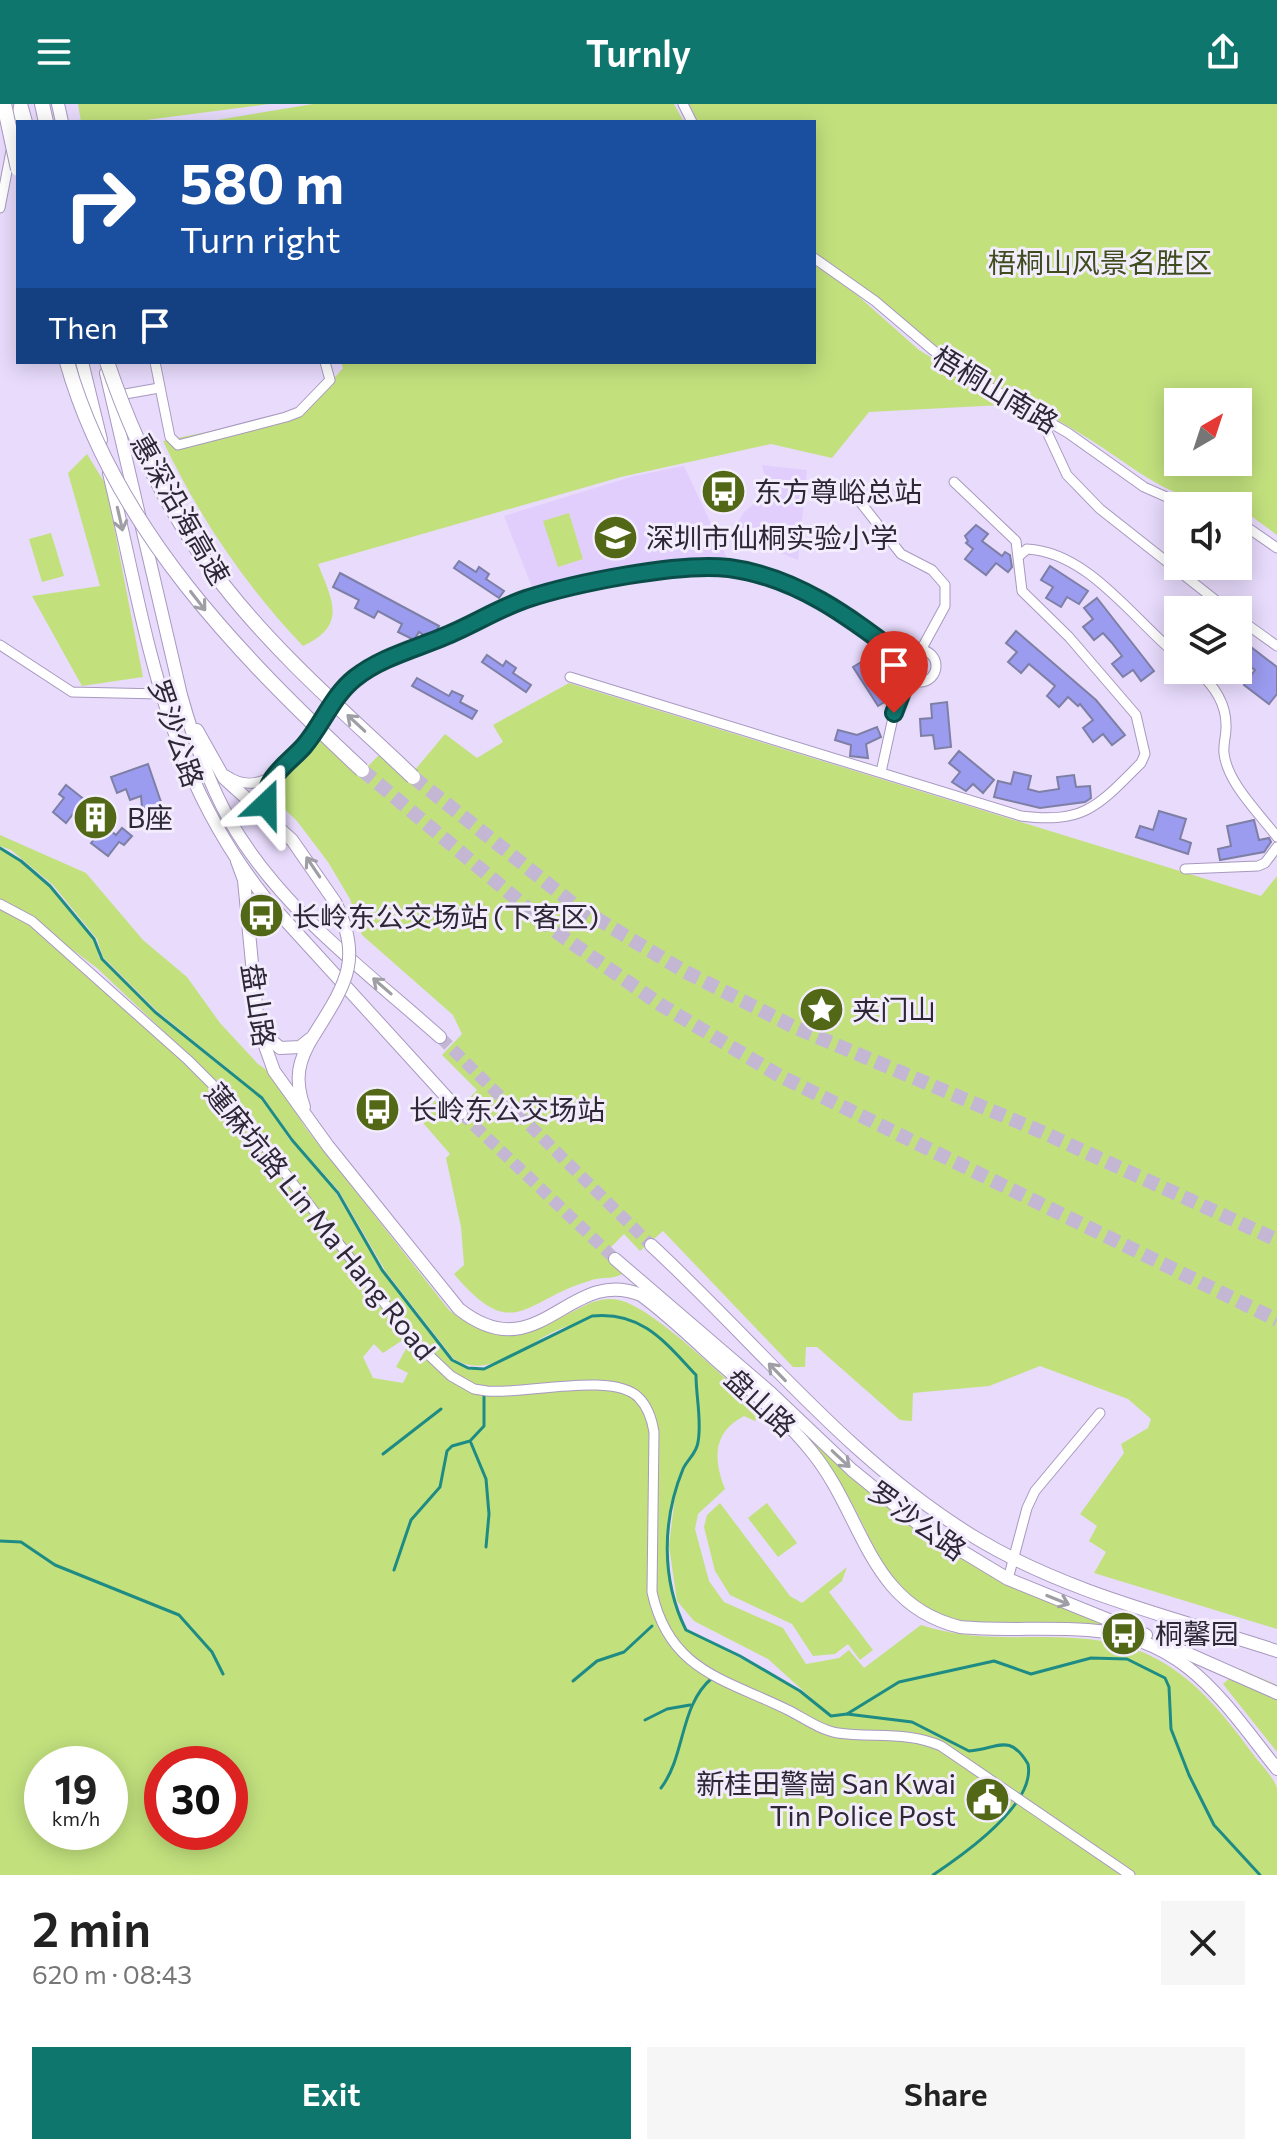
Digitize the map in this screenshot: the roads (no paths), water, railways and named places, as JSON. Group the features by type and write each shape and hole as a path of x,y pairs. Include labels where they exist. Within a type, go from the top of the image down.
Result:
{"highway":[{"path":"4,104 16,160"},
{"name":"惠深沿海高速","path":"68,364 107,458 133,507 176,574 236,645 362,770"},
{"name":"惠深沿海高速","path":"107,364 160,484 225,587 308,677 413,777"}],"main road":[{"name":"罗沙公路","path":"82,364 161,694 170,726 196,790 237,861 272,906 461,1113"},
{"name":"罗沙公路","path":"106,364 111,396 181,695 196,747 215,792 230,821 266,873 309,919 440,1037"},
{"path":"181,695 215,764 229,784 286,835"},
{"name":"盘山路","path":"286,835 302,851 335,902 349,940 350,964 340,993 299,1064 298,1083 304,1106 319,1134"},
{"name":"盘山路","path":"237,861 244,880 258,1026 274,1071 319,1134 445,1295 473,1320 487,1326 521,1328 550,1318 588,1294 615,1288 628,1289 651,1302 777,1415 812,1452 838,1489 884,1579 896,1594 924,1615 960,1627 1090,1630 1136,1639 1180,1660 1220,1695 1277,1769"},
{"path":"258,1026 269,1041 280,1048 300,1047 314,1035"},
{"name":"罗沙公路","path":"651,1245 868,1460 963,1530 1013,1558 1125,1603 1277,1651"},
{"name":"罗沙公路","path":"615,1259 901,1511 963,1554 1008,1579 1277,1693"}],"street":[{"path":"0,208 16,125"},
{"name":"梧桐山南路","path":"816,259 875,301 948,363 1087,445 1144,487 1164,496"},
{"path":"155,364 170,437 178,445 299,412 330,380 326,364"},
{"path":"111,396 159,388"},
{"path":"1040,417 1067,475 1100,509 1209,596"},
{"path":"570,677 1021,816 1049,817 1094,809 1141,763 1145,745 1136,715 1069,637 1022,591 1016,541 954,482"},
{"path":"861,503 901,554 932,570 945,585 945,606 921,650 912,652 905,659"},
{"path":"1252,531 1277,548"},
{"path":"1019,556 1027,549 1043,550 1069,559 1088,572 1164,643"},
{"path":"286,835 271,817 266,804 267,787 317,730 345,688 363,673 414,647 441,638 525,599 598,581 705,567 759,575 803,591 828,604 905,659 908,676 894,713 881,772"},
{"path":"1252,628 1277,646"},
{"path":"0,645 72,692 161,694"},
{"path":"908,676 918,682 933,675 934,660 921,650"},
{"path":"1208,684 1221,700 1226,715 1224,754 1235,781 1277,837"},
{"path":"215,764 231,779 244,783 257,782 278,772"},
{"path":"1185,869 1258,866 1265,863 1277,847"},
{"name":"蓮麻坑路 Lin Ma Hang Road","path":"0,904 32,921 157,1031 233,1105 401,1325 451,1376 474,1389 487,1391 596,1385 621,1388 638,1396 652,1419 654,1432 652,1592 657,1615 671,1642 684,1656 722,1680 831,1731 930,1741 951,1751 1130,1875"},
{"path":"1008,1579 1035,1491 1100,1413"}],"waterway":[{"path":"0,848 50,886 94,939 102,959 155,1012 262,1098 292,1140 338,1193 382,1270 452,1360 468,1368 484,1369 592,1316 610,1316 625,1318 651,1331 696,1375 698,1442 676,1489 667,1550 672,1591 686,1630 740,1656 800,1691 831,1716 847,1714 899,1682 994,1661 1031,1674 1091,1658 1127,1659 1165,1678 1169,1687 1171,1729 1189,1775 1214,1825 1260,1875"},
{"path":"394,1570 411,1520 440,1487 447,1451 452,1446 470,1441 484,1426 484,1395"},
{"path":"383,1454 441,1409"},
{"path":"471,1443 486,1479 489,1514 486,1547"},
{"path":"0,1541 21,1542 55,1565 179,1615 212,1652 223,1674"},
{"path":"573,1681 597,1661 624,1652 652,1626"},
{"path":"661,1788 675,1761 694,1702 712,1678"},
{"path":"645,1720 667,1709 690,1705"},
{"path":"847,1714 912,1722 969,1751 1009,1745 1028,1764 1021,1795 1009,1811 978,1842 933,1875"}],"tunnel":[{"path":"362,770 555,931 661,1005 780,1076 1277,1320"},
{"path":"413,777 576,906 682,970 794,1027 1042,1132 1277,1240"},
{"path":"440,1037 651,1245"},
{"path":"461,1113 615,1259"}],"place":[{"name":"东方尊峪总站","path":"723,491"},
{"name":"深圳市仙桐实验小学","path":"615,537"},
{"name":"B座","path":"96,817"},
{"name":"长岭东公交场站 (下客区)","path":"261,916"},
{"name":"夹门山","path":"821,1009"},
{"name":"长岭东公交场站","path":"378,1109"},
{"name":"桐馨园","path":"1124,1633"},
{"name":"新桂田警崗 San Kwai Tin Police Post","path":"987,1799"}],"park label":[{"name":"梧桐山风景名胜区","path":"1100,262"}]}
